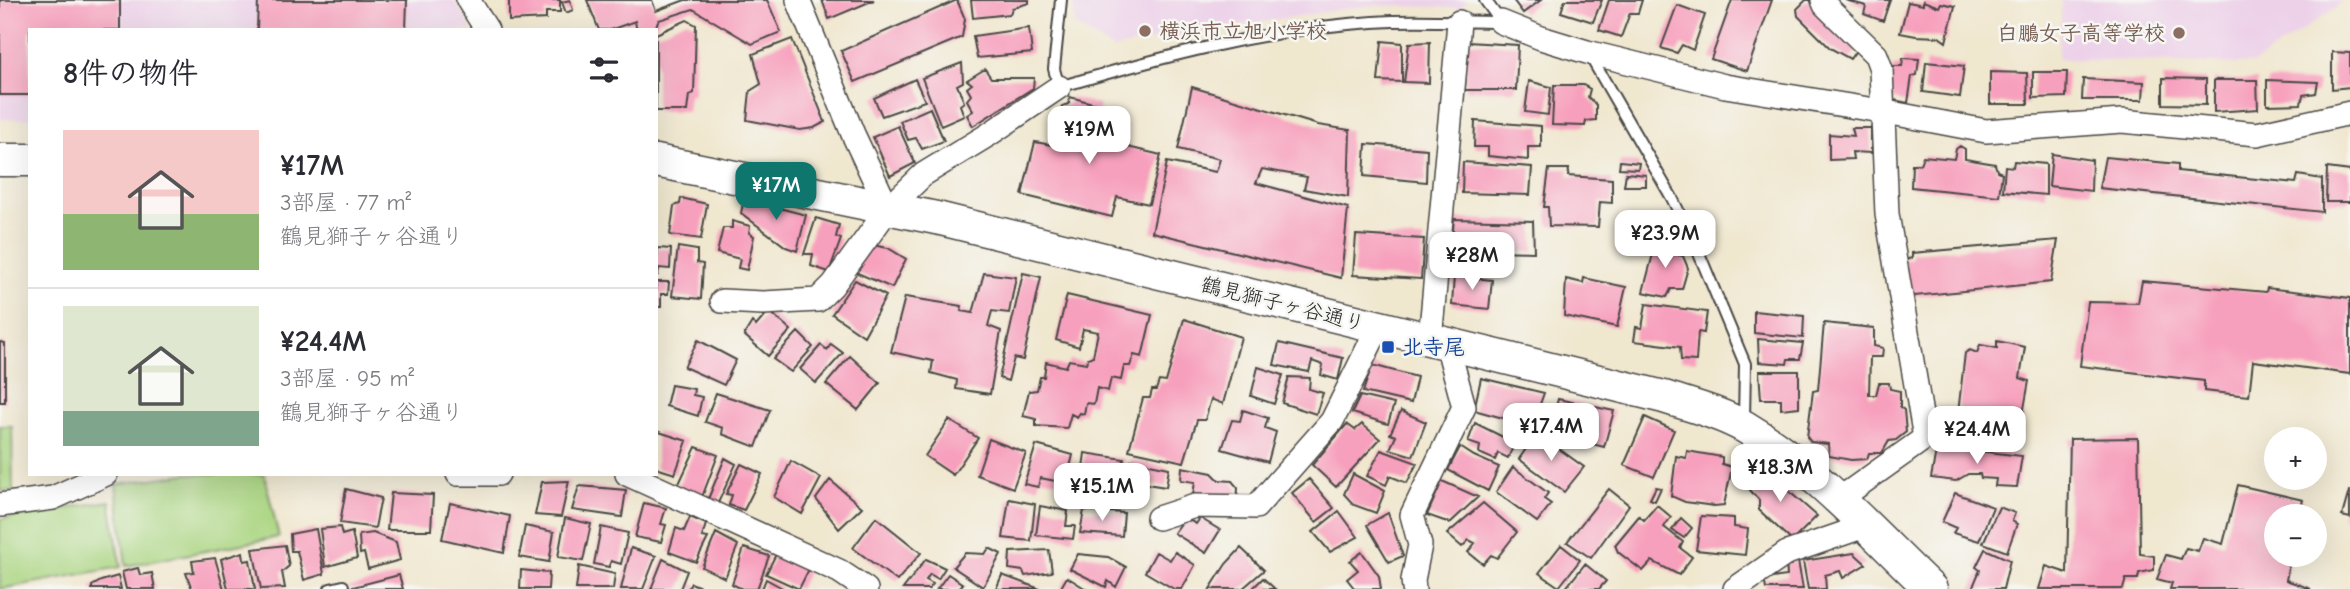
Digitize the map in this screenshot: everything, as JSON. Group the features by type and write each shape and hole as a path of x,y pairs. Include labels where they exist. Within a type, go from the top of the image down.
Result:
{"street":[{"path":"468,0 485,28"},
{"path":"797,0 853,134 888,209"},
{"path":"1823,0 1876,55 1881,69 1887,214 1925,438 1838,500"},
{"path":"1414,589 1413,580 1420,545 1412,515 1464,407 1439,342 1454,62 1459,22"},
{"path":"1501,22 1587,52 1725,86 1986,131 2122,121 2257,134 2350,113"},
{"path":"722,301 763,303 818,300 833,285 888,209 924,174 1059,87"},
{"path":"0,160 28,160"},
{"name":"鶴見獅子ヶ谷通り","path":"658,161 941,219 1664,397 1713,412 1744,427 1802,465 1931,589"},
{"path":"1158,518 1195,506 1256,507 1332,421 1378,328"},
{"path":"0,505 53,498 102,476"},
{"path":"631,476 834,580 866,589"},
{"path":"1735,589 1787,553 1865,526"}],"lane":[{"path":"1061,0 1054,69 1059,87 1140,63 1326,26 1375,22 1501,22"},
{"path":"1485,0 1501,22"},
{"path":"1587,52 1672,198 1698,251 1745,364 1744,427"},
{"path":"330,589 343,586"}],"shaded area":[{"path":"0,0 454,0 471,28 28,28 28,119 0,119"},
{"name":"横浜市立旭小学校","path":"1073,0 1467,0 1461,8 1369,5 1166,37 1113,49 1075,25"},
{"name":"白鵬女子高等学校","path":"2062,0 2342,0 2335,8 2253,64 2058,59"}],"green space":[{"path":"0,426 12,426 13,491 0,491"},
{"path":"172,476 264,476 279,537 126,566 116,484"},
{"path":"110,501 121,567 0,589 0,519"}],"building":[{"path":"0,0 120,0 120,28 28,28 28,95 0,95"},
{"path":"258,0 407,0 406,28 257,28"},
{"path":"509,0 560,0 560,12 546,12 546,19 509,21"},
{"path":"570,0 573,10 566,13 562,2"},
{"path":"587,0 652,0 656,11 685,0 767,0 781,32 752,44 693,9 659,20 655,28 636,27 635,21 616,28 598,28"},
{"path":"822,0 874,0 829,19"},
{"path":"957,0 965,19 962,37 855,82 841,51"},
{"path":"971,0 1029,0 1029,3 1012,8 1010,14 973,18"},
{"path":"1513,0 1541,0 1523,13"},
{"path":"1565,0 1602,0 1593,22 1561,12"},
{"path":"1609,0 1642,0 1638,13 1630,13 1621,37 1599,30"},
{"path":"1732,0 1772,0 1747,71 1711,59"},
{"path":"1806,0 1810,0 1857,49 1850,59 1830,48 1798,16 1797,9"},
{"path":"1845,0 1890,0 1883,21 1864,14 1866,6"},
{"path":"1923,1 1939,7 1941,3 1955,6 1946,42 1939,37 1900,33 1908,2 1923,5"},
{"path":"1677,5 1705,15 1693,50 1682,45 1677,53 1661,48"},
{"path":"687,20 696,25 694,93 689,95 687,111 658,111 658,33"},
{"path":"1029,28 1032,53 977,58 973,36"},
{"path":"792,39 825,122 814,128 800,130 747,120 750,91 761,84 753,54"},
{"path":"1382,41 1402,43 1402,82 1378,81"},
{"path":"1430,42 1429,83 1404,82 1409,43"},
{"path":"1467,42 1518,45 1516,90 1465,90"},
{"path":"2332,52 2350,53 2350,87 2332,89"},
{"path":"1903,58 1919,59 1917,75 1912,76 1908,103 1889,99 1894,66 1902,66"},
{"path":"1926,62 1964,66 1960,97 1923,92"},
{"path":"962,63 963,82 957,85 964,102 960,105 964,116 941,126 922,78"},
{"path":"985,69 991,78 1034,78 1033,88 973,126 967,115 973,111 967,100 971,95 967,88 972,84 967,80"},
{"path":"1990,72 2027,73 2028,104 1990,104"},
{"path":"2033,72 2067,72 2066,97 2033,98"},
{"path":"2163,78 2206,79 2206,105 2163,104"},
{"path":"915,79 925,101 882,116 874,98"},
{"path":"2083,79 2144,82 2143,100 2082,100"},
{"path":"2214,80 2257,80 2258,109 2214,112"},
{"path":"2267,80 2318,82 2316,93 2303,95 2301,104 2267,105"},
{"path":"1529,81 1551,87 1548,115 1525,112"},
{"path":"1554,85 1583,85 1590,89 1588,97 1596,105 1596,120 1586,121 1585,126 1552,125"},
{"path":"1192,87 1318,125 1350,130 1348,197 1304,189 1307,177 1262,169 1256,183 1348,208 1341,278 1152,232 1167,162 1216,172 1220,159 1178,149"},
{"path":"1070,97 1100,105 1094,139 1161,155 1149,204 1117,197 1112,217 1022,195 1035,142 1057,146 1064,120 1058,119 1062,106 1069,104"},
{"path":"930,108 944,141 922,149 916,138 908,140 900,121"},
{"path":"1475,121 1541,126 1541,147 1528,147 1528,160 1488,156 1488,147 1474,147"},
{"path":"898,126 915,163 890,176 873,137"},
{"path":"1852,128 1871,128 1871,153 1852,152 1853,159 1829,160 1829,134 1854,136"},
{"path":"1366,144 1427,149 1426,182 1364,176"},
{"path":"1960,146 1965,149 1965,159 1995,164 1997,171 2002,173 1999,196 1911,187 1912,164 1920,164 1923,156 1954,159 1956,149"},
{"path":"2052,154 2092,160 2091,191 2049,186"},
{"path":"2105,157 2178,164 2178,171 2296,183 2298,175 2322,179 2322,212 2099,188"},
{"path":"1620,161 1639,163 1638,169 1619,168"},
{"path":"2014,161 2046,164 2046,195 2003,191 2005,166 2013,167"},
{"path":"1463,162 1532,167 1530,195 1462,193"},
{"path":"2327,168 2350,171 2350,202 2326,202"},
{"path":"1549,169 1569,169 1568,176 1612,179 1612,203 1600,202 1598,227 1549,226 1548,207 1544,207"},
{"path":"1626,173 1646,175 1646,186 1624,186"},
{"path":"681,198 707,204 701,239 670,235 674,206 680,204"},
{"path":"744,199 806,215 797,251 786,247 741,213"},
{"path":"816,218 839,225 836,237 841,239 829,272 811,266 813,254 804,254"},
{"path":"1454,219 1533,221 1534,252 1451,250"},
{"path":"732,221 750,226 749,233 754,236 747,270 738,268 740,259 717,253 723,228 732,228"},
{"path":"1356,235 1424,239 1421,279 1353,275"},
{"path":"1657,239 1674,243 1674,254 1683,256 1688,268 1682,289 1671,289 1667,297 1643,292"},
{"path":"2058,240 2051,282 1905,297 1900,261 1912,258 1912,253"},
{"path":"867,244 888,248 906,259 892,288 855,272"},
{"path":"678,247 697,250 697,263 703,264 701,299 672,296"},
{"path":"658,248 671,249 670,269 659,268 658,275"},
{"path":"984,273 1016,277 1009,313 992,311 988,326 1001,331 990,394 956,389 957,380 931,373 933,361 891,352 905,297 962,306 961,311 973,313"},
{"path":"1023,273 1041,277 1023,360 1014,358 1008,381 999,378"},
{"path":"1454,276 1492,280 1489,309 1452,305"},
{"path":"1584,278 1626,287 1617,327 1564,316 1566,279 1583,283"},
{"path":"855,280 886,296 864,336 832,314"},
{"path":"2142,281 2266,292 2267,288 2350,298 2350,374 2253,361 2249,396 2204,391 2204,381 2080,366 2088,302 2138,303"},
{"path":"658,282 669,282 668,294 661,294 661,307 658,307"},
{"path":"1067,295 1152,315 1142,357 1134,355 1130,366 1124,366 1121,380 1111,378 1108,391 1097,388 1094,404 1086,403 1084,414 1080,413 1077,417 1071,414 1067,428 1036,426 1036,419 1023,416 1029,391 1037,390 1040,377 1044,377 1046,362 1066,367 1069,360 1087,363 1088,358 1093,356 1098,332 1083,329 1079,347 1056,340"},
{"path":"1646,304 1707,312 1704,333 1698,332 1696,361 1681,360 1680,347 1634,341 1636,327 1642,328"},
{"path":"769,311 791,330 768,356 744,335 752,322 756,326"},
{"path":"1754,311 1804,316 1803,338 1754,333"},
{"path":"1184,319 1241,337 1223,404 1211,399 1205,420 1197,420 1184,462 1129,450 1143,398 1150,398 1159,381 1166,382"},
{"path":"1824,323 1874,328 1874,346 1883,348 1882,357 1870,357 1869,395 1876,395 1879,383 1889,383 1890,389 1900,391 1900,407 1904,410 1906,432 1896,440 1889,441 1882,453 1869,453 1867,459 1851,460 1829,456 1828,444 1811,442 1807,437 1813,391 1818,390"},
{"path":"798,332 813,347 791,372 773,359"},
{"path":"1758,339 1803,343 1800,359 1788,359 1787,364 1759,362"},
{"path":"698,340 736,360 724,385 684,367"},
{"path":"1997,341 2025,347 2020,378 2029,381 2022,420 1958,413 1965,353 1970,350 1977,353 1980,345 1997,348"},
{"path":"0,342 5,343 5,402 0,402"},
{"path":"1279,343 1343,358 1338,380 1321,375 1323,365 1312,361 1309,372 1274,365"},
{"path":"831,344 843,353 816,383 800,369 821,345 827,350"},
{"path":"850,356 880,383 858,410 826,384"},
{"path":"1372,365 1417,377 1411,403 1363,392"},
{"path":"1258,367 1283,375 1274,404 1251,396"},
{"path":"1759,371 1799,371 1799,407 1781,409 1781,399 1761,399"},
{"path":"1289,377 1310,378 1309,389 1323,393 1316,414 1282,403"},
{"path":"1481,378 1544,393 1532,426 1474,410"},
{"path":"671,385 694,389 693,395 702,397 698,416 666,406"},
{"path":"716,393 770,410 756,447 722,434 723,428 705,422"},
{"path":"1360,396 1394,404 1388,424 1352,413"},
{"path":"1558,399 1614,411 1604,447 1549,433"},
{"path":"1243,410 1268,418 1265,428 1276,432 1268,462 1222,449 1232,420 1240,421"},
{"path":"1401,411 1426,422 1413,456 1390,449 1396,436 1390,434"},
{"path":"1645,417 1674,430 1654,477 1624,465"},
{"path":"949,420 978,438 953,475 925,456"},
{"path":"1475,423 1515,443 1508,458 1498,453 1495,460 1479,453 1480,446 1468,442"},
{"path":"1347,424 1355,430 1362,424 1380,439 1336,487 1312,465"},
{"path":"658,432 687,441 675,474 658,469"},
{"path":"1537,433 1584,467 1564,492 1519,459"},
{"path":"2138,438 2140,554 2154,556 2154,570 2139,573 2138,579 2126,579 2123,589 2039,589 2046,566 2067,573 2070,439"},
{"path":"989,439 1026,453 1013,488 977,475"},
{"path":"1036,445 1073,455 1066,483 1040,478 1038,487 1024,484"},
{"path":"1937,446 2022,456 2017,487 1995,486 1996,479 1981,478 1980,474 1968,474 1956,481 1931,478"},
{"path":"696,447 718,455 702,497 676,490"},
{"path":"1460,447 1499,467 1488,491 1448,470"},
{"path":"1381,450 1417,463 1407,483 1390,476 1386,485 1367,476"},
{"path":"1687,451 1722,457 1722,464 1732,467 1724,505 1685,502 1671,496 1676,456 1686,458"},
{"path":"1085,453 1124,459 1122,477 1110,476 1101,482 1082,476"},
{"path":"725,458 736,464 718,503 708,499"},
{"path":"1131,460 1169,468 1166,487 1127,481"},
{"path":"791,461 821,478 802,514 774,497"},
{"path":"741,464 762,474 744,510 729,505 732,495 726,494"},
{"path":"1759,465 1817,516 1792,541 1759,510 1759,500 1750,490 1749,474"},
{"path":"1182,467 1212,473 1219,480 1232,481 1238,488 1237,501 1193,495 1195,482 1181,480"},
{"path":"1513,467 1548,493 1544,499 1551,504 1537,522 1496,492"},
{"path":"1353,474 1385,491 1376,513 1354,505 1344,494"},
{"path":"1309,479 1334,508 1316,522 1292,493"},
{"path":"830,480 862,507 839,529 816,499"},
{"path":"569,481 561,517 535,515 542,482"},
{"path":"1442,481 1478,497 1450,523 1427,515"},
{"path":"2238,485 2303,500 2302,504 2264,504 2264,567 2289,567 2286,580 2311,589 2170,589 2172,583 2157,579 2166,555 2181,559 2186,548 2198,551 2203,538 2223,544"},
{"path":"579,486 626,490 622,517 572,510"},
{"path":"1656,487 1661,488 1655,501 1650,499"},
{"path":"346,489 381,498 375,528 340,523"},
{"path":"1609,489 1629,505 1591,558 1567,542"},
{"path":"2350,491 2350,518 2342,516"},
{"path":"391,493 433,495 431,530 387,530"},
{"path":"1955,493 1993,507 1979,541 1953,533 1956,528 1942,522"},
{"path":"1009,499 1035,504 1031,541 1003,538"},
{"path":"450,503 510,516 504,553 442,539"},
{"path":"644,503 666,508 661,524 666,525 661,542 635,537"},
{"path":"1483,503 1517,532 1497,558 1491,555 1483,564 1468,552 1475,543 1469,540 1462,547 1447,534"},
{"path":"1657,505 1671,517 1664,527 1683,542 1680,548 1692,557 1679,575 1652,561 1643,571 1618,552 1615,545 1639,516 1644,520"},
{"path":"1040,506 1068,511 1066,526 1075,526 1073,539 1036,535"},
{"path":"1999,507 2015,513 2012,521 2017,524 2007,552 1983,543"},
{"path":"1084,510 1124,513 1122,536 1080,533"},
{"path":"1339,511 1358,537 1330,552 1313,532"},
{"path":"1388,513 1403,556 1389,562 1367,525"},
{"path":"1701,516 1734,518 1734,527 1748,529 1745,555 1696,550"},
{"path":"690,517 706,524 702,537 708,538 696,562 669,552 676,528 684,531"},
{"path":"876,517 921,553 897,581 853,548"},
{"path":"565,518 591,524 583,561 558,557"},
{"path":"1185,518 1196,524 1200,518 1220,530 1206,553 1174,533"},
{"path":"1681,518 1692,528 1684,538 1672,530"},
{"path":"525,526 554,532 549,562 519,557"},
{"path":"340,527 342,535 352,532 357,558 325,567 320,529"},
{"path":"601,527 628,533 621,564 611,561 609,567 594,564"},
{"path":"316,529 324,574 304,580 297,551 291,551 290,534"},
{"path":"373,533 396,542 400,560 368,569 364,553 360,554 359,535"},
{"path":"716,533 738,545 725,578 702,567"},
{"path":"285,545 289,566 282,572 285,588 261,589 253,549"},
{"path":"1561,545 1580,560 1559,587 1539,573"},
{"path":"631,548 656,556 643,589 621,589"},
{"path":"744,548 769,556 757,589 742,589 732,584"},
{"path":"989,548 1001,554 983,587 953,567 965,553 985,554"},
{"path":"1241,548 1264,570 1242,589 1210,589 1226,564"},
{"path":"1985,549 2010,560 2003,589 1972,589 1980,570 1976,567"},
{"path":"1049,550 1052,572 1025,576 1023,571 1009,569 1010,552"},
{"path":"243,552 244,561 250,560 255,589 228,589 221,559"},
{"path":"777,552 810,567 799,589 766,574"},
{"path":"1156,552 1170,560 1175,552 1195,565 1182,589 1174,589 1145,572"},
{"path":"1362,552 1379,576 1381,589 1355,589 1347,579 1358,570 1350,561"},
{"path":"1854,553 1866,564 1843,578 1840,571 1825,575 1826,589 1808,589 1803,561"},
{"path":"1078,554 1108,557 1126,567 1116,587 1108,581 1106,587 1070,569"},
{"path":"215,558 224,589 192,589 186,573 194,572 192,561"},
{"path":"663,559 687,571 680,589 651,589"},
{"path":"926,559 945,568 938,579 930,574 926,580 933,584 929,589 903,589"},
{"path":"1798,561 1803,589 1766,589 1764,579 1787,576 1786,562"},
{"path":"1585,564 1606,581 1599,589 1565,589"},
{"path":"579,566 615,574 613,589 576,589"},
{"path":"138,568 140,575 152,573 155,589 126,589 122,572"},
{"path":"521,570 549,573 548,589 520,589"},
{"path":"948,574 963,584 958,589 937,589"},
{"path":"399,575 403,589 349,589 349,588"},
{"path":"1002,575 1040,589 996,589"},
{"path":"118,576 121,589 92,589 92,586 101,581"},
{"path":"1067,577 1086,589 1060,589"},
{"path":"1263,578 1275,589 1252,589"},
{"path":"766,579 784,589 762,589"},
{"path":"691,583 705,589 688,589"}],"place":[{"name":"横浜市立旭小学校","path":"1145,31"},
{"name":"白鵬女子高等学校","path":"2179,33"},
{"name":"北寺尾","path":"1388,347"}]}
